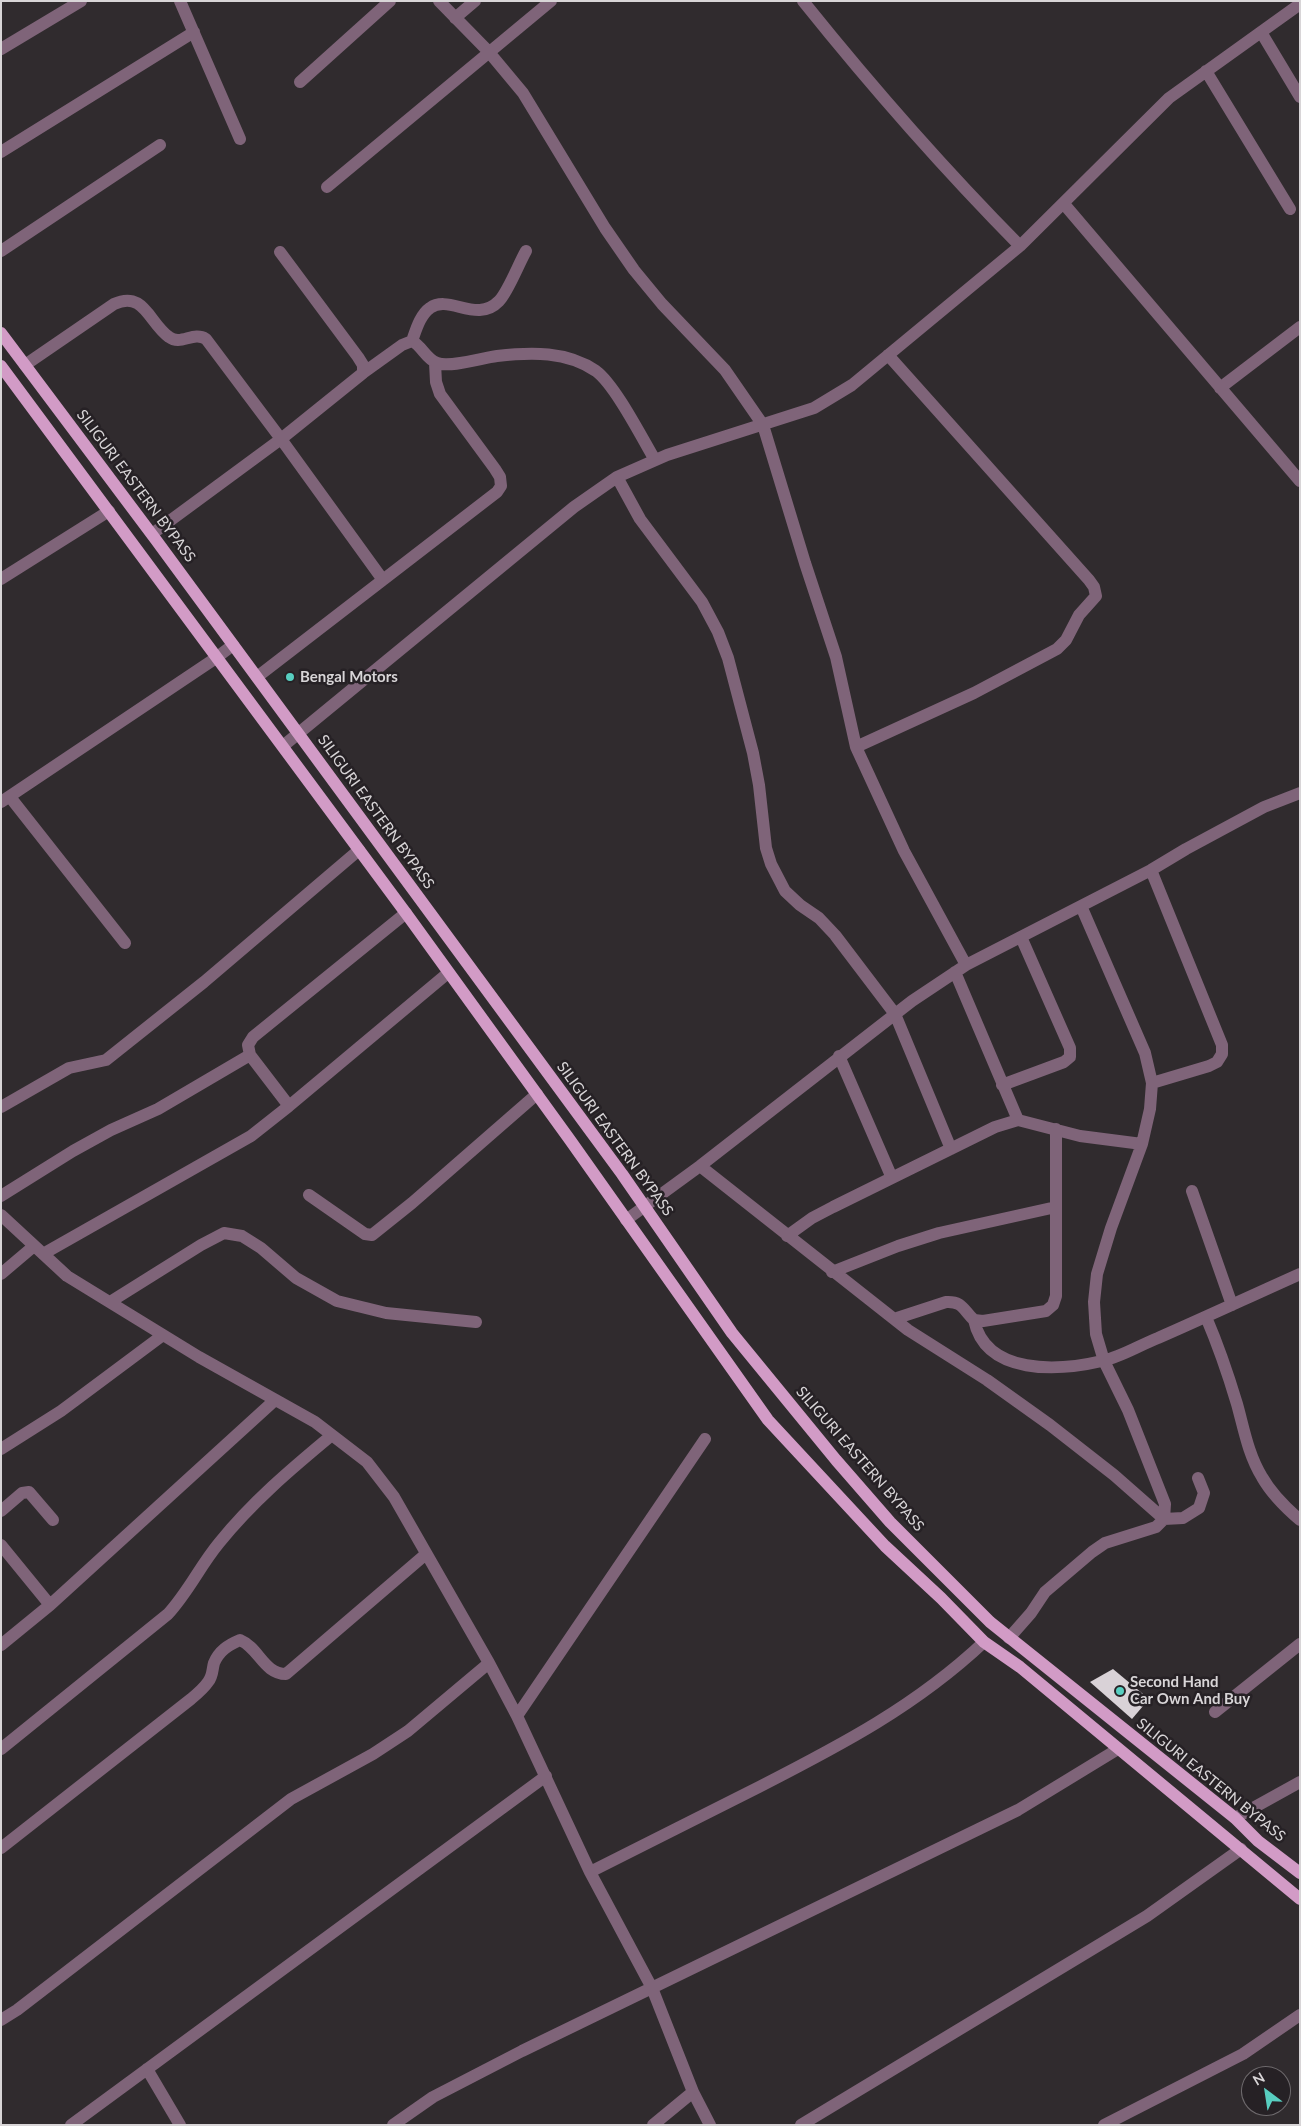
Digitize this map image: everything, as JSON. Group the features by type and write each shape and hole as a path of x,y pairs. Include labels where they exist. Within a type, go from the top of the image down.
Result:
{"main road":[{"name":"SILIGURI EASTERN BYPASS","path":"1,333 234,645 622,1174 732,1333 789,1403 890,1522 957,1590 1009,1638 1235,1818 1258,1841 1300,1873"},
{"path":"2,368 406,913 768,1420 885,1546 984,1642 1020,1667 1300,1899"}],"street":[{"path":"1,49 81,1"},
{"path":"180,1 240,139"},
{"path":"300,82 390,1"},
{"path":"439,1 488,51 523,93 605,228 634,270 662,304 725,370 764,425 805,563 836,657 856,747 904,851 966,965"},
{"path":"455,18 475,1"},
{"path":"327,187 550,1"},
{"path":"803,1 868,82 930,153 1020,246"},
{"path":"661,457 814,408 852,385 1020,246 1169,98 1300,4"},
{"path":"1,152 194,32"},
{"path":"1261,32 1300,97"},
{"path":"1206,71 1290,209"},
{"path":"1,251 160,145"},
{"path":"1064,204 1300,481"},
{"path":"412,341 422,317 431,307 441,303 478,311 490,308 500,301 526,251"},
{"path":"280,252 358,357 363,365 363,373"},
{"path":"25,365 114,304 124,300 131,299 140,305 167,336 173,340 182,340 193,336 201,336 206,339 383,580"},
{"path":"1220,388 1300,327"},
{"path":"152,534 281,439 363,373 402,345 412,341 419,344 435,363 447,365 498,356 544,354 572,359 597,372 661,457"},
{"path":"856,747 974,693 1057,648 1066,640 1079,615 1096,596 1094,587 1089,580 888,355"},
{"path":"257,677 498,492 501,486 500,477 440,394 436,382 435,363"},
{"path":"283,746 574,507 617,476 661,457 713,440"},
{"path":"617,476 640,519 702,602 718,632 728,658 753,753 759,785 764,839 771,864 785,891 800,905 819,918 835,935 895,1014 951,1148"},
{"path":"1,579 109,511"},
{"path":"125,944 6,800 234,645"},
{"path":"626,1220 700,1166 895,1014 966,965 1151,870 1264,806 1300,793"},
{"path":"1,1107 69,1068 96,1064 106,1060 204,982 359,850"},
{"path":"1151,870 1222,1045 1222,1054 1217,1062 1152,1083"},
{"path":"1009,1638 1031,1613 1045,1592 1092,1552 1114,1540 1156,1527 1164,1519 1165,1504 1128,1410 1104,1361 1096,1334 1094,1302 1097,1274 1111,1228 1142,1144 1150,1110 1152,1083 1145,1053 1081,906"},
{"path":"289,1106 250,1055 248,1045 253,1036 406,913"},
{"path":"1002,1085 1064,1062 1070,1057 1070,1048 1020,937"},
{"path":"955,972 1018,1120"},
{"path":"1,1274 39,1250 243,1141 289,1106 448,973"},
{"path":"1,1196 73,1151 111,1130 158,1109 250,1055"},
{"path":"840,1056 892,1178"},
{"path":"309,1194 365,1234 372,1235 412,1203 537,1094"},
{"path":"787,1236 812,1218 951,1148 995,1126 1018,1120 1080,1136 1142,1144"},
{"path":"974,1320 983,1321 1046,1310 1053,1305 1056,1296 1056,1129"},
{"path":"700,1166 894,1319 987,1380 1050,1426 1114,1475 1164,1519 1183,1518 1200,1508 1204,1493 1198,1478"},
{"path":"1192,1191 1232,1305"},
{"path":"832,1272 939,1232 1056,1207"},
{"path":"1,1215 67,1276 163,1335 315,1422 366,1462 389,1490 488,1663 516,1716 590,1872 652,1988 693,2092 710,2125"},
{"path":"110,1302 201,1245 224,1233 242,1236 261,1248 296,1278 337,1301 386,1313 476,1322"},
{"path":"894,1319 946,1302 955,1302 974,1320 980,1340 997,1355 1028,1367 1061,1368 1104,1361 1300,1274"},
{"path":"1206,1317 1219,1346 1238,1406 1248,1448 1258,1470 1285,1507 1300,1520"},
{"path":"1,1449 61,1411 163,1335"},
{"path":"1,1645 50,1605 275,1400"},
{"path":"1,1749 168,1614 184,1596 217,1545 246,1511 278,1480 332,1435"},
{"path":"516,1716 705,1439"},
{"path":"1,1511 22,1494 29,1492 53,1520"},
{"path":"1,1545 50,1605"},
{"path":"1,1848 191,1699 208,1683 213,1674 214,1663 222,1650 230,1644 240,1640 248,1643 271,1670 278,1674 286,1674 426,1554"},
{"path":"590,1872 841,1745 908,1704 956,1668 984,1642"},
{"path":"1214,1712 1300,1644"},
{"path":"1,2020 18,2010 291,1800 373,1754 408,1731 488,1663"},
{"path":"393,2125 433,2097 1018,1810 1118,1749"},
{"path":"71,2125 546,1776"},
{"path":"1235,1818 1300,1782"},
{"path":"801,2125 1147,1916 1241,1849"},
{"path":"1104,2125 1243,2054 1300,2015"},
{"path":"147,2069 180,2125"},
{"path":"653,2125 693,2092"}],"building":[{"name":"Second Hand Car Own And Buy","path":"1113,1669 1149,1699 1132,1719 1090,1682"}],"place":[{"name":"Bengal Motors","path":"290,677"},
{"name":"Second Hand Car Own And Buy","path":"1120,1691"}]}
